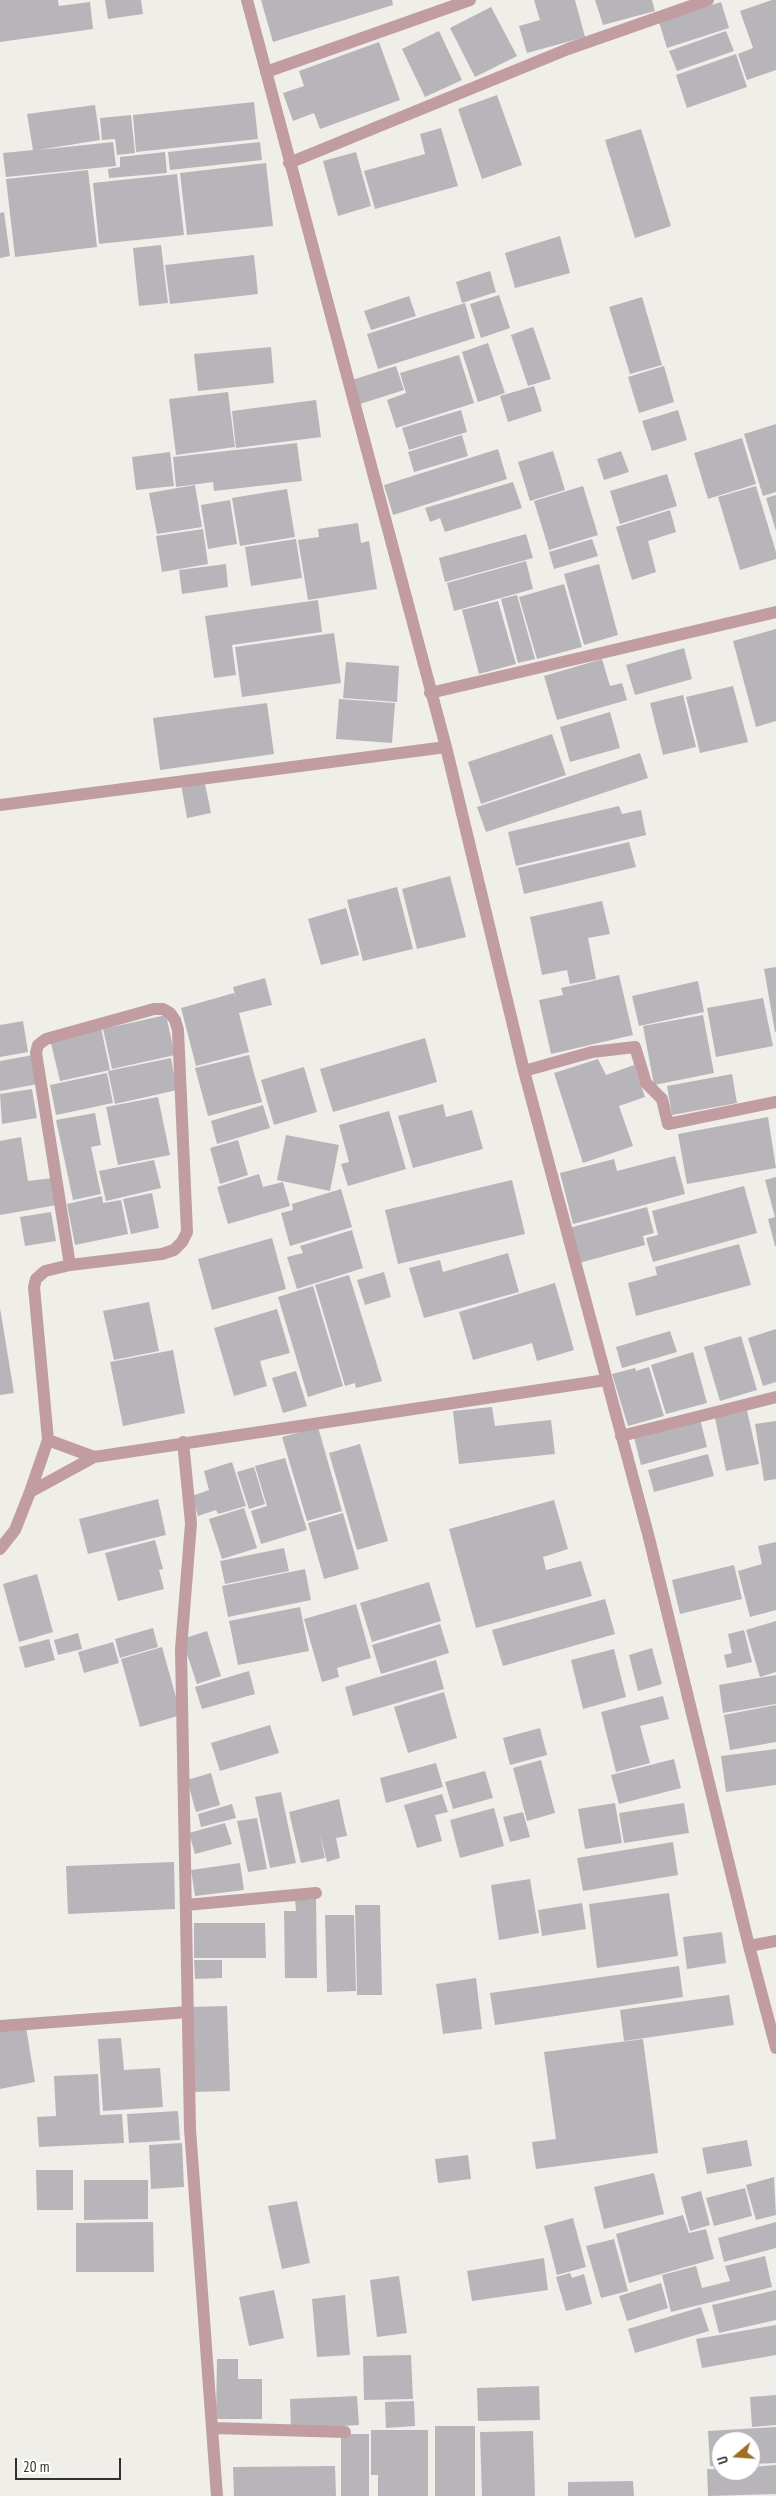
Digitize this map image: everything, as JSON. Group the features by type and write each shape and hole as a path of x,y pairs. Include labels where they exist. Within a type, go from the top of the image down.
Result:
{"street":[{"path":"247,0 430,693 446,746 524,1071 648,1534 749,1946 776,2048"},
{"path":"266,72 470,0"},
{"path":"289,162 568,49 708,0"},
{"path":"430,693 776,612"},
{"path":"0,805 446,746"},
{"path":"0,1549 15,1530 48,1440 34,1287 40,1274 70,1265 162,1254 174,1250 182,1242 187,1232 178,1030 175,1020 170,1013 163,1009 154,1009 46,1039 38,1045 36,1053 70,1265"},
{"path":"524,1071 592,1052 635,1047 646,1083 662,1099 668,1124 776,1102"},
{"path":"30,1492 94,1457 606,1380"},
{"path":"621,1436 776,1397"},
{"path":"48,1440 94,1457"},
{"path":"184,1442 191,1523 181,1648 190,2129 218,2496"},
{"path":"186,1905 316,1893"},
{"path":"749,1946 776,1941"},
{"path":"0,2026 188,2012"},
{"path":"213,2428 344,2432"}],"building":[{"path":"0,0 58,0 59,6 90,2 93,29 0,42"},
{"path":"105,0 141,0 143,14 108,19"},
{"path":"261,0 392,0 393,5 273,42"},
{"path":"534,0 575,0 585,37 527,53 519,26 540,20"},
{"path":"595,0 652,0 655,11 603,25"},
{"path":"776,0 776,70 747,80 738,54 753,48 740,11"},
{"path":"721,2 729,28 667,48 659,22"},
{"path":"491,7 517,56 475,77 450,28"},
{"path":"439,31 462,80 425,97 402,49"},
{"path":"726,31 734,51 677,71 669,51"},
{"path":"379,42 400,100 320,129 314,113 293,121 283,93 304,86 299,71"},
{"path":"736,54 747,87 687,108 676,75"},
{"path":"497,95 522,165 482,179 458,109"},
{"path":"254,102 258,139 136,152 133,115"},
{"path":"95,105 100,140 38,150 113,142 116,166 6,177 3,153 33,150 27,114"},
{"path":"131,115 135,153 117,155 115,139 102,140 100,118"},
{"path":"441,128 458,186 375,209 364,171 425,154 420,134"},
{"path":"641,129 671,226 635,238 605,140"},
{"path":"260,142 262,160 170,170 168,152"},
{"path":"165,152 167,173 109,178 108,169 120,167 120,157"},
{"path":"356,152 371,206 338,216 323,161"},
{"path":"266,163 273,226 187,235 180,173"},
{"path":"88,170 97,247 15,257 6,179"},
{"path":"177,174 184,235 99,244 93,183"},
{"path":"4,212 10,256 0,258 0,213"},
{"path":"560,236 570,273 515,288 505,253"},
{"path":"161,245 168,303 139,306 133,248"},
{"path":"254,255 258,294 170,304 165,265"},
{"path":"490,271 496,292 462,303 456,282"},
{"path":"499,295 510,328 481,338 470,304"},
{"path":"409,296 416,316 371,330 364,311"},
{"path":"642,297 662,365 630,374 609,307"},
{"path":"465,303 475,338 378,369 367,334"},
{"path":"533,327 551,379 528,386 511,335"},
{"path":"488,343 505,393 478,402 462,352"},
{"path":"271,347 274,383 198,391 194,354"},
{"path":"459,355 474,403 396,428 387,400 406,393 400,373"},
{"path":"396,366 404,390 360,404 352,380"},
{"path":"664,366 674,402 639,413 628,377"},
{"path":"534,386 542,411 508,422 500,396"},
{"path":"228,392 235,447 176,455 169,399"},
{"path":"316,400 321,437 236,448 232,411"},
{"path":"461,410 467,432 409,450 402,428"},
{"path":"678,410 687,440 652,451 642,421"},
{"path":"776,424 776,492 763,496 744,434"},
{"path":"462,435 468,456 414,472 408,452"},
{"path":"742,438 756,484 708,499 694,453"},
{"path":"297,443 302,481 214,491 213,482 176,487 173,457"},
{"path":"498,449 507,479 393,515 384,485"},
{"path":"553,451 565,490 530,501 518,462"},
{"path":"621,451 629,472 604,480 597,459"},
{"path":"170,452 174,486 136,490 132,457"},
{"path":"667,474 677,506 620,524 610,491"},
{"path":"513,482 522,508 445,532 440,518 430,522 425,508"},
{"path":"195,485 202,527 157,534 149,493"},
{"path":"583,486 598,535 549,550 534,501"},
{"path":"756,486 776,552 776,559 740,570 718,497"},
{"path":"287,489 295,537 240,546 232,498"},
{"path":"776,495 776,531 766,498"},
{"path":"230,500 237,544 208,549 201,505"},
{"path":"670,510 676,532 648,541 656,572 632,580 616,527"},
{"path":"358,523 361,543 369,541 377,589 308,600 298,540 319,537 318,529"},
{"path":"203,529 208,564 162,572 156,536"},
{"path":"526,534 533,558 445,582 439,558"},
{"path":"296,539 302,578 251,586 245,547"},
{"path":"592,539 598,556 554,569 549,552"},
{"path":"526,561 533,589 454,611 447,583"},
{"path":"226,564 228,587 182,594 179,570"},
{"path":"599,564 618,635 584,645 564,574"},
{"path":"564,584 582,647 537,659 519,597"},
{"path":"517,595 535,659 518,663 501,599"},
{"path":"318,600 322,632 232,645 236,675 214,678 205,616"},
{"path":"498,601 516,664 479,674 462,610"},
{"path":"776,629 776,721 756,727 733,641"},
{"path":"334,633 341,683 242,697 235,647"},
{"path":"684,648 692,679 635,695 626,665"},
{"path":"602,659 610,686 622,683 627,700 557,720 544,676"},
{"path":"346,662 399,666 397,702 343,698"},
{"path":"733,686 748,742 700,753 686,697"},
{"path":"683,695 696,747 663,755 650,703"},
{"path":"339,699 395,703 392,743 336,739"},
{"path":"267,703 274,754 160,770 153,718"},
{"path":"610,712 620,748 570,762 560,727"},
{"path":"552,734 566,775 481,804 468,762"},
{"path":"640,753 648,778 486,832 477,807"},
{"path":"204,779 211,813 187,818 181,784"},
{"path":"619,806 622,814 641,810 646,835 516,866 508,832"},
{"path":"629,842 636,867 524,894 518,868"},
{"path":"450,876 466,937 417,949 402,889"},
{"path":"397,887 413,949 363,961 347,900"},
{"path":"602,901 610,934 588,938 596,979 570,984 567,970 542,975 530,917"},
{"path":"346,908 359,955 321,965 308,919"},
{"path":"776,967 776,1032 775,1032 764,969"},
{"path":"619,975 633,1035 551,1054 539,1000 563,995 561,988"},
{"path":"265,978 272,1005 239,1013 249,1052 196,1066 181,1008 234,993 236,999 233,987"},
{"path":"698,981 704,1012 639,1026 632,996"},
{"path":"763,998 773,1046 716,1057 707,1008"},
{"path":"166,1015 175,1055 112,1069 103,1029"},
{"path":"703,1015 714,1073 654,1085 643,1026"},
{"path":"23,1021 28,1052 0,1057 0,1025"},
{"path":"101,1028 110,1070 60,1081 50,1039"},
{"path":"425,1038 437,1082 333,1112 320,1069"},
{"path":"33,1055 38,1084 0,1091 0,1061"},
{"path":"249,1055 262,1102 208,1116 195,1068"},
{"path":"171,1058 177,1090 115,1104 108,1071"},
{"path":"598,1059 606,1075 634,1065 645,1097 619,1106 633,1146 583,1163 554,1073"},
{"path":"304,1067 317,1112 274,1125 261,1080"},
{"path":"107,1073 113,1103 56,1115 50,1085"},
{"path":"732,1074 737,1103 672,1115 667,1086"},
{"path":"32,1089 37,1118 2,1124 0,1094"},
{"path":"158,1097 170,1155 118,1165 106,1107"},
{"path":"443,1104 446,1117 472,1110 483,1149 413,1168 398,1116"},
{"path":"263,1105 270,1128 217,1144 211,1121"},
{"path":"389,1111 406,1169 348,1186 341,1164 349,1162 339,1125"},
{"path":"95,1113 101,1145 91,1147 101,1194 73,1200 56,1120"},
{"path":"768,1117 776,1168 687,1184 678,1134"},
{"path":"286,1135 339,1145 330,1191 277,1180"},
{"path":"21,1137 28,1181 53,1178 57,1205 0,1215 0,1141"},
{"path":"238,1140 248,1175 220,1184 210,1148"},
{"path":"675,1156 685,1194 573,1224 560,1173 614,1159 617,1171"},
{"path":"154,1160 161,1188 106,1201 99,1171"},
{"path":"259,1174 263,1187 283,1182 290,1206 228,1224 217,1187"},
{"path":"776,1177 775,1246 768,1219 775,1217 765,1180"},
{"path":"512,1180 525,1234 398,1264 385,1210"},
{"path":"744,1186 757,1233 653,1262 646,1238 658,1235 652,1211"},
{"path":"341,1189 352,1227 290,1246 281,1213 293,1210 292,1204"},
{"path":"152,1193 159,1228 131,1234 123,1199"},
{"path":"102,1196 103,1203 121,1200 128,1234 75,1245 67,1204"},
{"path":"647,1207 654,1233 643,1236 645,1245 579,1263 569,1228"},
{"path":"51,1212 56,1241 25,1246 20,1217"},
{"path":"352,1230 363,1268 297,1289 287,1257 303,1253 300,1246"},
{"path":"272,1238 286,1289 212,1310 198,1259"},
{"path":"739,1244 751,1285 636,1316 628,1283 657,1275 655,1267"},
{"path":"508,1253 519,1292 424,1318 409,1268 440,1260 443,1272"},
{"path":"384,1272 391,1297 365,1305 357,1280"},
{"path":"349,1275 382,1381 356,1388 355,1383 345,1386 315,1285"},
{"path":"555,1283 574,1350 537,1361 532,1343 473,1360 459,1312"},
{"path":"313,1286 343,1386 308,1397 278,1297"},
{"path":"149,1302 159,1351 114,1360 103,1311"},
{"path":"0,1308 14,1393 0,1395"},
{"path":"277,1309 290,1353 260,1361 267,1386 234,1396 214,1328"},
{"path":"776,1329 776,1382 763,1386 748,1338"},
{"path":"670,1331 677,1352 622,1368 616,1347"},
{"path":"741,1336 757,1390 720,1401 704,1347"},
{"path":"173,1350 185,1413 123,1426 110,1362"},
{"path":"693,1352 707,1403 666,1414 651,1365"},
{"path":"649,1367 664,1416 628,1426 612,1374 635,1368 636,1371"},
{"path":"296,1371 307,1406 283,1413 272,1378"},
{"path":"746,1406 759,1464 726,1471 714,1413"},
{"path":"492,1407 495,1426 551,1420 555,1454 459,1464 453,1411"},
{"path":"700,1419 707,1447 641,1465 634,1437"},
{"path":"776,1421 776,1479 764,1481 755,1424"},
{"path":"318,1427 342,1511 307,1521 282,1437"},
{"path":"360,1444 388,1541 357,1550 329,1453"},
{"path":"708,1454 714,1476 654,1492 648,1470"},
{"path":"285,1458 307,1530 261,1544 251,1511 267,1506 255,1466"},
{"path":"232,1462 246,1506 218,1514 216,1510 198,1516 192,1496 209,1490 204,1471"},
{"path":"254,1467 265,1504 249,1509 237,1472"},
{"path":"158,1499 166,1535 88,1554 79,1519"},
{"path":"554,1500 568,1549 543,1557 546,1570 581,1561 592,1596 476,1628 449,1529"},
{"path":"244,1508 257,1548 222,1559 209,1519"},
{"path":"343,1513 359,1569 324,1579 308,1523"},
{"path":"155,1540 163,1569 159,1570 164,1589 118,1601 105,1553"},
{"path":"776,1542 776,1610 750,1617 738,1571 762,1564 758,1546"},
{"path":"284,1548 289,1571 225,1584 220,1561"},
{"path":"734,1565 742,1599 680,1614 672,1580"},
{"path":"305,1569 311,1600 228,1617 222,1586"},
{"path":"37,1574 53,1632 19,1642 3,1584"},
{"path":"429,1582 441,1621 372,1642 360,1603"},
{"path":"605,1599 615,1634 503,1666 492,1630"},
{"path":"356,1604 371,1658 337,1668 339,1677 322,1682 304,1619"},
{"path":"300,1607 309,1651 238,1665 229,1621"},
{"path":"776,1621 776,1672 760,1677 746,1630"},
{"path":"440,1624 449,1653 381,1674 372,1645"},
{"path":"153,1628 158,1647 120,1658 115,1639"},
{"path":"744,1630 752,1662 727,1668 724,1655 732,1653 728,1634"},
{"path":"207,1631 221,1676 197,1684 182,1639"},
{"path":"78,1633 82,1649 58,1655 54,1640"},
{"path":"49,1639 55,1660 25,1668 19,1647"},
{"path":"113,1642 119,1663 84,1673 78,1652"},
{"path":"162,1647 181,1715 140,1727 121,1659"},
{"path":"652,1648 662,1684 638,1691 629,1655"},
{"path":"614,1649 626,1697 583,1709 571,1660"},
{"path":"436,1660 444,1689 353,1716 345,1687"},
{"path":"249,1671 255,1694 202,1709 195,1687"},
{"path":"776,1675 776,1704 723,1713 719,1685"},
{"path":"444,1692 457,1738 408,1753 394,1707"},
{"path":"663,1696 669,1719 640,1726 650,1763 616,1772 601,1712"},
{"path":"776,1705 776,1742 730,1750 724,1715"},
{"path":"270,1725 279,1753 220,1771 211,1743"},
{"path":"540,1728 547,1755 510,1765 503,1738"},
{"path":"776,1749 776,1785 726,1792 721,1756"},
{"path":"674,1759 681,1788 619,1804 611,1775"},
{"path":"541,1760 555,1813 527,1821 513,1768"},
{"path":"436,1763 443,1787 386,1803 380,1778"},
{"path":"485,1771 493,1798 453,1809 445,1782"},
{"path":"211,1773 220,1805 196,1812 187,1780"},
{"path":"281,1792 296,1863 270,1868 255,1797"},
{"path":"442,1794 448,1812 435,1815 442,1841 417,1848 404,1805"},
{"path":"339,1799 347,1836 336,1838 340,1858 327,1862 320,1834 325,1858 301,1863 289,1812"},
{"path":"615,1803 622,1843 585,1849 578,1809"},
{"path":"684,1803 689,1833 624,1843 619,1813"},
{"path":"232,1804 236,1818 201,1827 198,1814"},
{"path":"494,1808 504,1846 460,1858 450,1820"},
{"path":"523,1812 530,1837 510,1842 503,1817"},
{"path":"257,1818 267,1869 248,1872 237,1821"},
{"path":"225,1823 232,1844 195,1854 189,1833"},
{"path":"673,1842 678,1875 583,1891 577,1858"},
{"path":"174,1862 175,1909 68,1914 66,1866"},
{"path":"240,1863 244,1890 195,1896 191,1870"},
{"path":"530,1879 539,1933 499,1940 491,1885"},
{"path":"669,1893 678,1956 597,1968 589,1904"},
{"path":"316,1899 317,1978 285,1978 284,1911 296,1911 295,1900"},
{"path":"582,1903 586,1929 542,1936 538,1910"},
{"path":"355,1905 380,1905 382,1995 357,1995"},
{"path":"325,1915 354,1915 356,1991 327,1992"},
{"path":"194,1923 265,1923 266,1958 194,1958"},
{"path":"722,1932 726,1963 687,1969 683,1937"},
{"path":"194,1960 222,1960 222,1978 195,1979"},
{"path":"679,1966 683,1997 495,2025 490,1993"},
{"path":"476,1978 482,2029 443,2034 436,1984"},
{"path":"729,1995 734,2025 624,2041 620,2010"},
{"path":"227,2006 230,2091 193,2092 190,2007"},
{"path":"26,2027 35,2082 0,2089 0,2031"},
{"path":"121,2038 124,2070 160,2068 163,2107 103,2111 98,2039"},
{"path":"643,2039 658,2153 536,2169 532,2142 556,2139 544,2052"},
{"path":"98,2074 100,2115 122,2114 124,2143 39,2147 37,2117 56,2116 54,2076"},
{"path":"178,2111 180,2140 129,2143 127,2114"},
{"path":"747,2140 752,2166 707,2174 702,2148"},
{"path":"182,2143 184,2187 151,2189 149,2145"},
{"path":"468,2155 471,2179 438,2183 435,2159"},
{"path":"36,2170 73,2170 73,2210 37,2210"},
{"path":"654,2173 664,2214 604,2229 594,2187"},
{"path":"774,2177 776,2215 756,2220 746,2185"},
{"path":"84,2180 148,2180 148,2219 84,2220"},
{"path":"745,2188 752,2216 714,2226 706,2198"},
{"path":"701,2191 710,2225 690,2231 681,2197"},
{"path":"297,2201 310,2263 282,2269 268,2206"},
{"path":"683,2215 689,2233 706,2229 714,2259 629,2283 616,2234"},
{"path":"573,2218 586,2267 557,2275 544,2226"},
{"path":"153,2222 154,2272 76,2272 76,2223"},
{"path":"776,2222 776,2248 724,2262 718,2238"},
{"path":"614,2239 628,2291 601,2298 586,2246"},
{"path":"765,2256 772,2287 671,2312 662,2275 696,2266 702,2288 730,2281 725,2266"},
{"path":"544,2258 548,2290 472,2301 467,2271"},
{"path":"570,2273 572,2278 584,2274 592,2304 566,2311 556,2277"},
{"path":"399,2276 407,2333 377,2337 370,2280"},
{"path":"661,2283 668,2308 627,2321 619,2296"},
{"path":"274,2290 284,2338 249,2346 239,2297"},
{"path":"776,2290 776,2320 719,2333 712,2305"},
{"path":"345,2295 350,2355 317,2357 312,2299"},
{"path":"701,2307 709,2331 635,2353 628,2329"},
{"path":"776,2325 776,2355 702,2368 696,2339"},
{"path":"411,2355 413,2399 364,2400 363,2356"},
{"path":"217,2359 238,2359 238,2379 262,2379 262,2419 216,2419"},
{"path":"539,2386 540,2420 478,2421 477,2388"},
{"path":"776,2395 776,2425 752,2427 750,2397"},
{"path":"357,2396 359,2425 291,2429 290,2399"},
{"path":"414,2401 415,2426 386,2428 385,2402"},
{"path":"435,2426 475,2426 475,2496 435,2496"},
{"path":"776,2427 776,2463 761,2464 761,2431 711,2431 710,2466 708,2431"},
{"path":"371,2430 428,2430 428,2496 378,2496 378,2475 371,2475"},
{"path":"533,2431 535,2496 482,2496 480,2432"},
{"path":"341,2434 369,2434 369,2496 341,2496"},
{"path":"776,2465 776,2494 708,2496 707,2469 711,2469 711,2481 761,2481 761,2466"},
{"path":"335,2466 336,2496 234,2496 233,2467"},
{"path":"633,2481 634,2496 568,2496 568,2482"}]}
